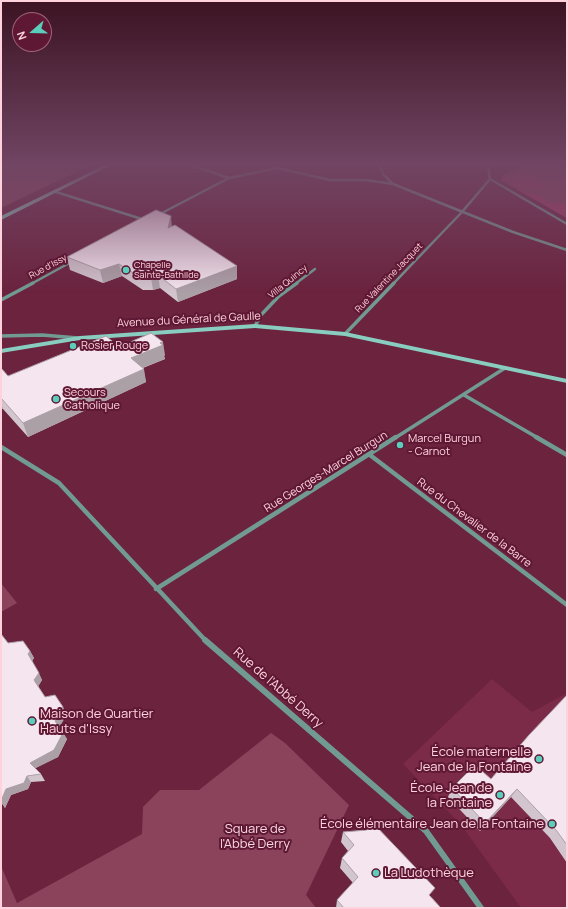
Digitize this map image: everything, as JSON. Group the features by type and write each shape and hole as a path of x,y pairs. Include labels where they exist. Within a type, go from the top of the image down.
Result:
{"main road":[{"path":"1,218 21,208"},
{"name":"Avenue du Général de Gaulle","path":"1,351 80,338 255,326 345,334 567,382"}],"street":[{"path":"108,208 148,221 143,223"},
{"path":"155,217 171,208"},
{"path":"453,208 513,232 567,250"},
{"name":"Rue Valentine Jacquet","path":"345,334 465,208"},
{"path":"540,208 567,224"},
{"name":"Rue d'Issy","path":"1,300 75,260"},
{"name":"Villa Quincy","path":"255,326 261,315 279,296 315,269"},
{"path":"1,336 42,335 80,338"},
{"name":"Rue Georges-Marcel Burgun","path":"156,589 506,368"},
{"path":"464,395 567,456"},
{"name":"Rue de l'Abbé Derry","path":"1,447 59,483 198,634 426,831 481,908"},
{"name":"Rue du Chevalier de la Barre","path":"370,455 567,605"}],"shaded area":[{"path":"550,208 567,208 567,218"},
{"name":"École Jean de la Fontaine","path":"492,679 532,712 567,693 567,908 521,908 461,825 403,764"}],"green space":[{"path":"550,208 567,208 567,218"},
{"path":"1,583 17,603 1,612"},
{"name":"Square de l'Abbé Derry","path":"271,733 285,743 349,805 306,895 316,908 1,908 1,866 17,903 142,834 143,807 160,790 199,790"}],"building":[{"path":"156,210 171,216 168,228 175,225 237,266 176,289 158,275 151,278 140,277 119,264 100,270 67,257"},
{"name":"Secours Catholique","path":"151,333 163,342 160,343 163,345 131,358 144,369 23,423 1,398 1,368 8,376 106,336 119,347"},
{"name":"Maison de Quartier Hauts d'Issy","path":"1,634 8,643 23,641 30,651 28,654 39,673 34,680 45,697 55,695 63,707 55,721 63,733 54,750 30,763 41,774 27,776 24,783 6,789 1,801"},
{"name":"École maternelle Jean de la Fontaine","path":"567,695 567,845 556,830 517,789 485,823 452,788 475,765 491,779 529,735"},
{"name":"La Ludothèque","path":"373,823 435,888 429,895 441,908 344,908 337,900 358,877 342,858 354,845 343,832 367,830"}],"place":[{"name":"Chapelle Sainte-Bathilde","path":"126,270"},
{"name":"Rosier Rouge","path":"73,346"},
{"name":"Secours Catholique","path":"56,399"},
{"name":"Marcel Burgun - Carnot","path":"400,445"},
{"name":"Maison de Quartier Hauts d'Issy","path":"32,721"},
{"name":"École maternelle Jean de la Fontaine","path":"539,759"},
{"name":"École Jean de la Fontaine","path":"500,795"},
{"name":"École élémentaire Jean de la Fontaine","path":"552,824"},
{"name":"La Ludothèque","path":"376,873"}]}
